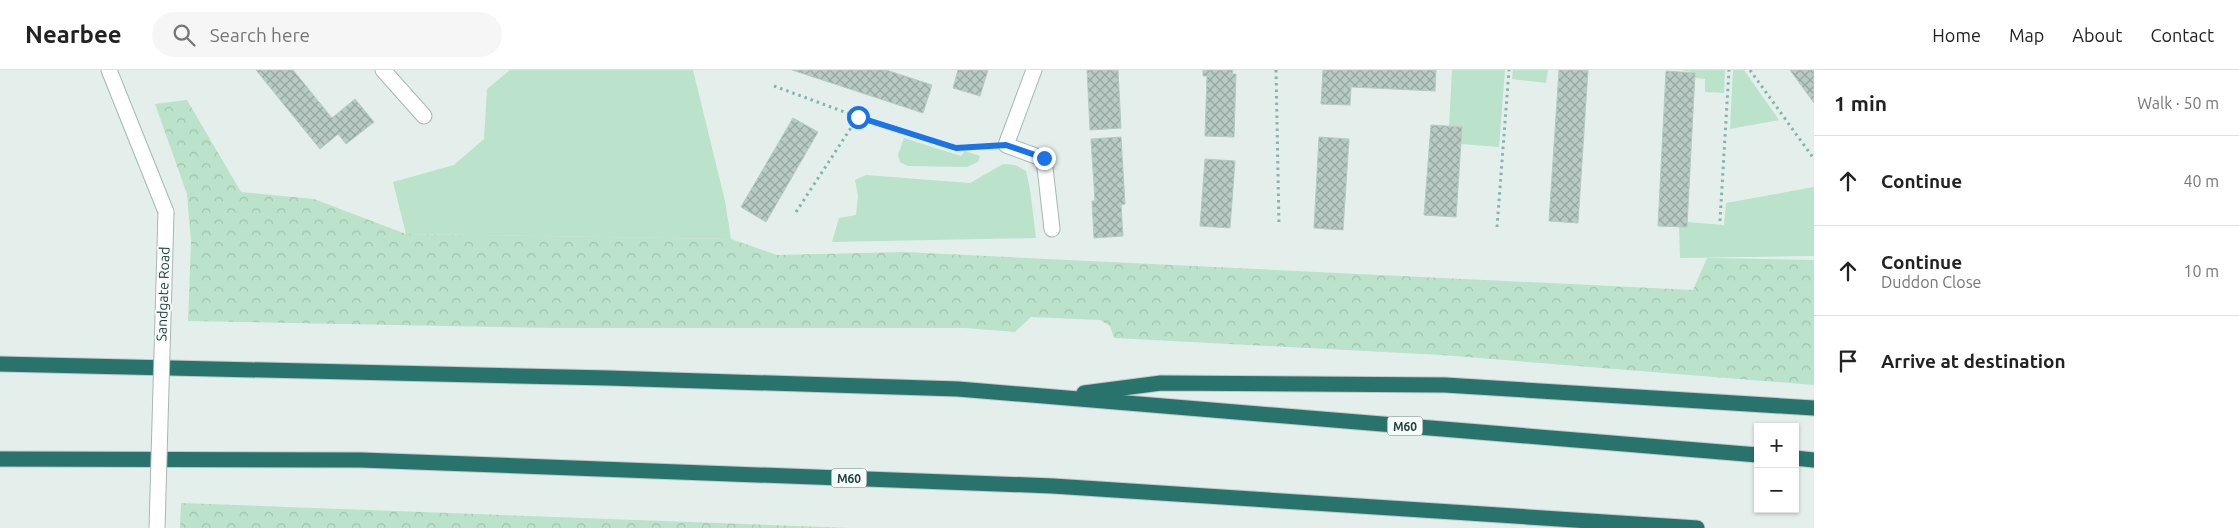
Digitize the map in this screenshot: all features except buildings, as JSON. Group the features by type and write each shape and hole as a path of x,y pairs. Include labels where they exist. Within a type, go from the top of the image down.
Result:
{"highway":[{"name":"M60","path":"0,364 617,378 958,389 1754,455"},
{"path":"1053,397 1161,383 1445,386 1814,408"},
{"path":"1799,458 1814,460"},
{"name":"M60","path":"0,459 361,460 1053,486 1697,528"}],"street":[{"name":"Sandgate Road","path":"109,70 166,212 157,528"},
{"path":"383,70 424,116"},
{"path":"1034,70 1006,145 1044,158 1052,229"}],"path":[{"path":"1276,70 1279,226"},
{"path":"1497,228 1509,70"},
{"path":"1720,221 1729,70"},
{"path":"1750,70 1814,159"},
{"path":"774,86 858,117 956,148 1006,145"},
{"path":"796,212 858,117"}],"green space":[{"path":"510,70 693,70 725,201 731,239 406,234 393,182 454,165 484,139 487,89"},
{"path":"1452,70 1505,70 1499,147 1461,144 1462,127 1449,126"},
{"path":"1513,70 1548,70 1546,83 1512,79"},
{"path":"1681,70 1725,70 1724,93 1705,92 1705,79 1695,78 1695,73"},
{"path":"1733,70 1744,70 1779,120 1730,129"},
{"path":"187,100 241,192 314,199 406,234 731,239 777,255 904,252 1693,290 1707,258 1814,260 1814,385 1441,355 1114,338 1110,326 1100,320 1031,317 1015,332 965,328 553,328 188,321 191,242 187,194 155,104"},
{"path":"904,138 961,156 965,151 980,156 978,162 967,167 908,166 900,162 898,155"},
{"path":"1003,164 1015,165 1026,171 1036,238 832,242 839,218 856,215 858,196 855,180 866,175 970,183"},
{"path":"1814,187 1814,256 1680,258 1679,227 1687,227 1687,222 1724,225 1726,203"},
{"path":"181,503 851,528 180,528"}],"route":[{"path":"858,117 956,148 1006,145 1044,158"}]}
